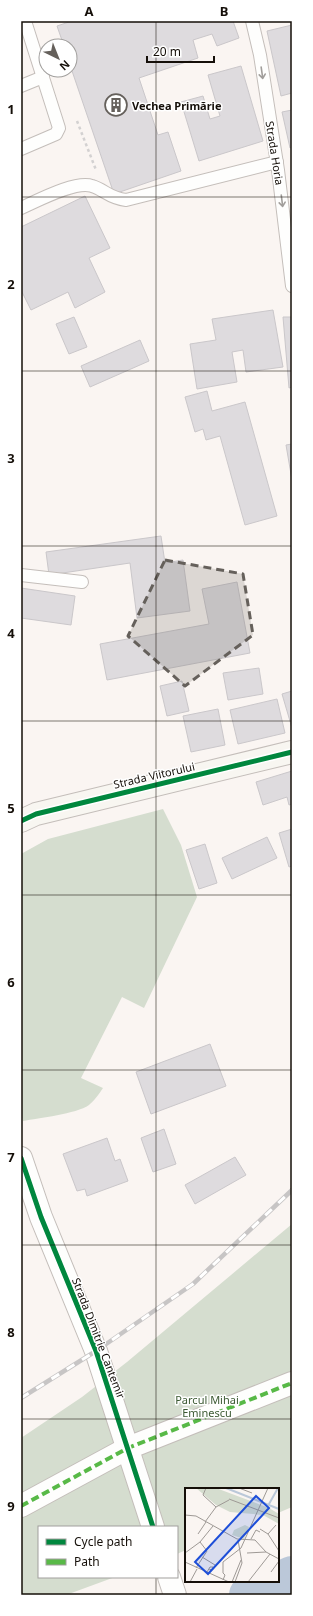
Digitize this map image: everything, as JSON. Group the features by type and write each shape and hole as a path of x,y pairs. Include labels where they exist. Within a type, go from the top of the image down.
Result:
{"street":[{"name":"Strada Viitorului","path":"26,816 292,752"},
{"name":"Strada Dimitrie Cantemir","path":"21,1158 41,1217 96,1351 153,1526"},
{"path":"21,1506 128,1448 292,1382"},
{"path":"169,1578 175,1595"}],"lane":[{"path":"25,21 38,61"},
{"name":"Strada Horia","path":"252,21 260,55 277,162 292,286"},
{"path":"21,86 41,78"},
{"path":"21,149 56,134 59,128 43,78"},
{"path":"21,208 79,185 94,186 105,194 116,199 135,199 277,162"},
{"path":"21,574 55,580 82,582"}],"path":[{"path":"74,114 105,194"}],"highlighted area":[{"path":"165,560 243,574 253,635 185,686 128,636"}],"green space":[{"path":"163,809 181,845 197,897 144,1008 122,997 81,1078 103,1088 89,1105 83,1108 57,1115 23,1121 21,1114 21,854 48,839"},
{"name":"Parcul Mihai Eminescu","path":"292,1224 292,1507 279,1513 279,1488 185,1488 185,1550 178,1554 178,1526 38,1526 38,1578 112,1578 66,1595 21,1595 21,1438 82,1397 127,1362"}],"building":[{"name":"Vechea Primărie","path":"72,21 233,21 239,38 217,46 212,34 193,40 198,58 139,78 158,135 168,132 181,171 114,194 74,78 78,78 78,38 61,38 57,26"},
{"path":"292,25 292,93 281,96 267,31"},
{"path":"241,66 263,141 199,161 181,102 203,96 210,119 220,116 208,75"},
{"path":"292,110 292,147 290,148 282,112"},
{"path":"85,196 110,248 89,258 105,292 75,308 68,292 31,310 21,290 21,227"},
{"path":"273,310 283,367 246,372 243,350 232,352 237,382 197,389 190,344 216,340 212,319"},
{"path":"74,317 87,347 69,354 56,324"},
{"path":"283,317 292,317 292,387 289,388"},
{"path":"140,340 149,361 90,387 81,366"},
{"path":"207,391 212,411 245,402 277,516 245,525 220,436 206,440 203,429 195,432 185,397"},
{"path":"292,444 292,480 286,445"},
{"path":"161,536 165,563 183,560 190,611 137,618 130,563 49,575 46,552"},
{"path":"237,582 250,653 107,680 100,644 209,624 202,589"},
{"path":"21,588 75,596 71,625 21,618"},
{"path":"259,668 263,694 228,700 223,673"},
{"path":"182,681 189,711 167,716 160,686"},
{"path":"292,691 292,728 282,694"},
{"path":"277,699 285,733 238,744 230,710"},
{"path":"218,709 225,745 191,752 183,716"},
{"path":"292,771 292,804 289,805 287,797 263,805 256,782"},
{"path":"292,829 292,866 289,867 279,833"},
{"path":"267,837 277,858 232,879 222,858"},
{"path":"205,844 217,883 199,889 186,850"},
{"path":"210,1044 226,1086 151,1114 136,1072"},
{"path":"164,1129 176,1164 153,1172 141,1138"},
{"path":"107,1138 115,1161 120,1159 128,1181 87,1196 85,1189 77,1191 63,1154"},
{"path":"235,1157 246,1175 195,1204 185,1185"}],"waterway":[{"path":"279,1582 292,1576"},
{"path":"249,1595 278,1582"}],"railway":[{"path":"21,1398 96,1351 193,1284 292,1190"}],"marked path":[{"path":"21,1506 128,1448 292,1383"}],"cycle path":[{"path":"21,821 36,814 292,752"},
{"path":"21,1158 41,1217 96,1351 153,1526"}],"place":[{"name":"Vechea Primărie","path":"116,105"}]}
